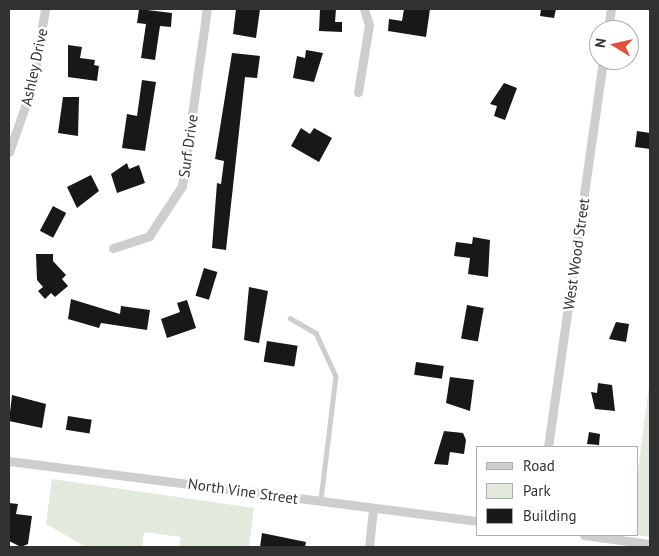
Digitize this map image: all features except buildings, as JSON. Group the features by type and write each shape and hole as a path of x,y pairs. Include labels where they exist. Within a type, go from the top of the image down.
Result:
{"street":[{"name":"Ashley Drive","path":"9,152 33,84 45,9"},
{"name":"Surf Drive","path":"114,248 149,236 182,186 207,9"},
{"path":"358,92 369,25 364,9"},
{"name":"West Wood Street","path":"548,446 602,70"},
{"name":"North Vine Street","path":"9,460 373,509 477,521"},
{"path":"369,547 373,509"},
{"path":"591,536 650,544"}],"lane":[{"path":"290,318 316,333 336,376 321,502"}],"green space":[{"path":"650,378 650,537 639,535 639,462"},
{"path":"52,479 254,508 249,547 179,547 181,537 144,532 142,547 86,547 46,524"}]}
